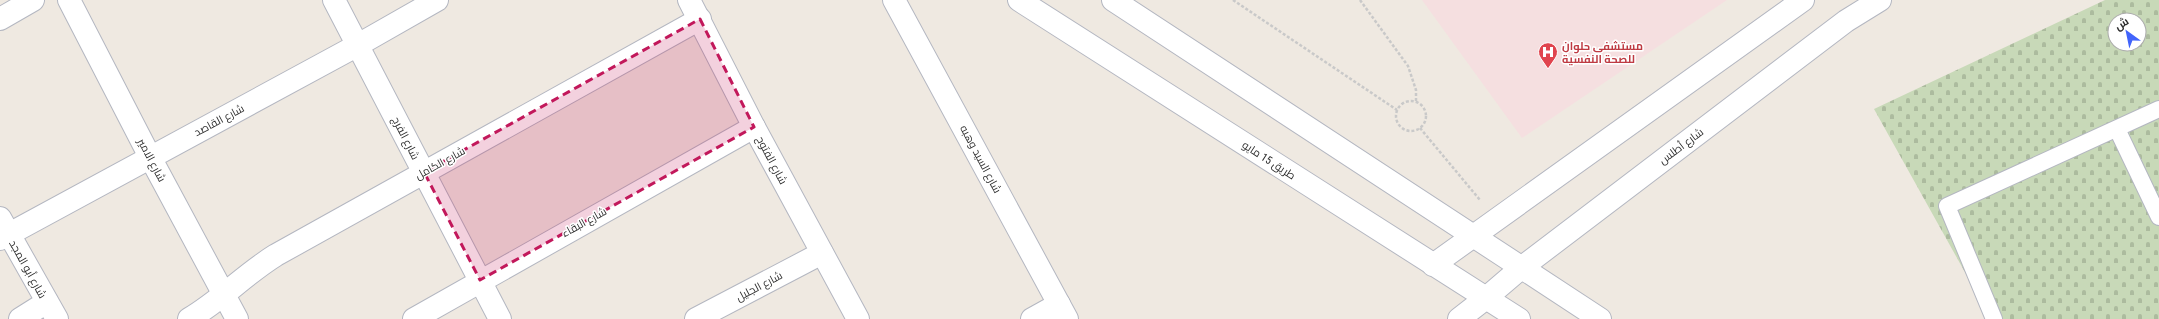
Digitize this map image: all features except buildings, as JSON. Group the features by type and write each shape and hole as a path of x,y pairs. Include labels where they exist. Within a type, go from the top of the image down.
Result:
{"street":[{"path":"0,19 33,0"},
{"name":"شارع الامير","path":"69,0 150,157 237,319"},
{"name":"شارع الفرج","path":"334,0 500,319"},
{"name":"شارع القاصد","path":"3,231 150,157 358,45 437,0"},
{"name":"شارع الفتوح","path":"689,0 754,127 858,319"},
{"name":"شارع السيد وهبه","path":"894,0 1063,311"},
{"name":"طريق 15 مايو","path":"1019,0 1519,319"},
{"path":"1113,0 1600,319"},
{"path":"1433,264 1803,0"},
{"name":"شارع أطلس","path":"1460,319 1521,268 1846,21 1880,0"},
{"name":"شارع الكامل","path":"189,319 224,295 258,266 700,19"},
{"name":"شارع البقاء","path":"414,319 480,280 754,127"},
{"name":"شارع أبو المجد","path":"3,231 52,311"},
{"name":"شارع الجليل","path":"696,319 822,253"},
{"path":"20,319 52,311"},
{"path":"1032,319 1063,311"}],"lane":[{"path":"1994,319 1946,206 2159,109"},
{"path":"2117,129 2159,217"}],"path":[{"path":"1233,0 1397,110"},
{"path":"1360,0 1408,66 1416,90 1416,102"},
{"path":"1405,102 1416,102 1423,107 1426,114 1424,122 1420,128 1413,131 1405,130 1399,125 1396,118 1397,110 1405,102"},
{"path":"1420,128 1496,219"}],"highlighted area":[{"path":"700,19 754,127 480,280 424,172"}],"shaded area":[{"name":"مستشفي حلوان للصحة النفسية","path":"1422,0 1727,0 1522,138"}],"green space":[{"path":"2105,0 2159,0 2159,319 1991,319 1874,109"}],"place":[{"name":"مستشفي حلوان للصحة النفسية","path":"1548,69"}]}
